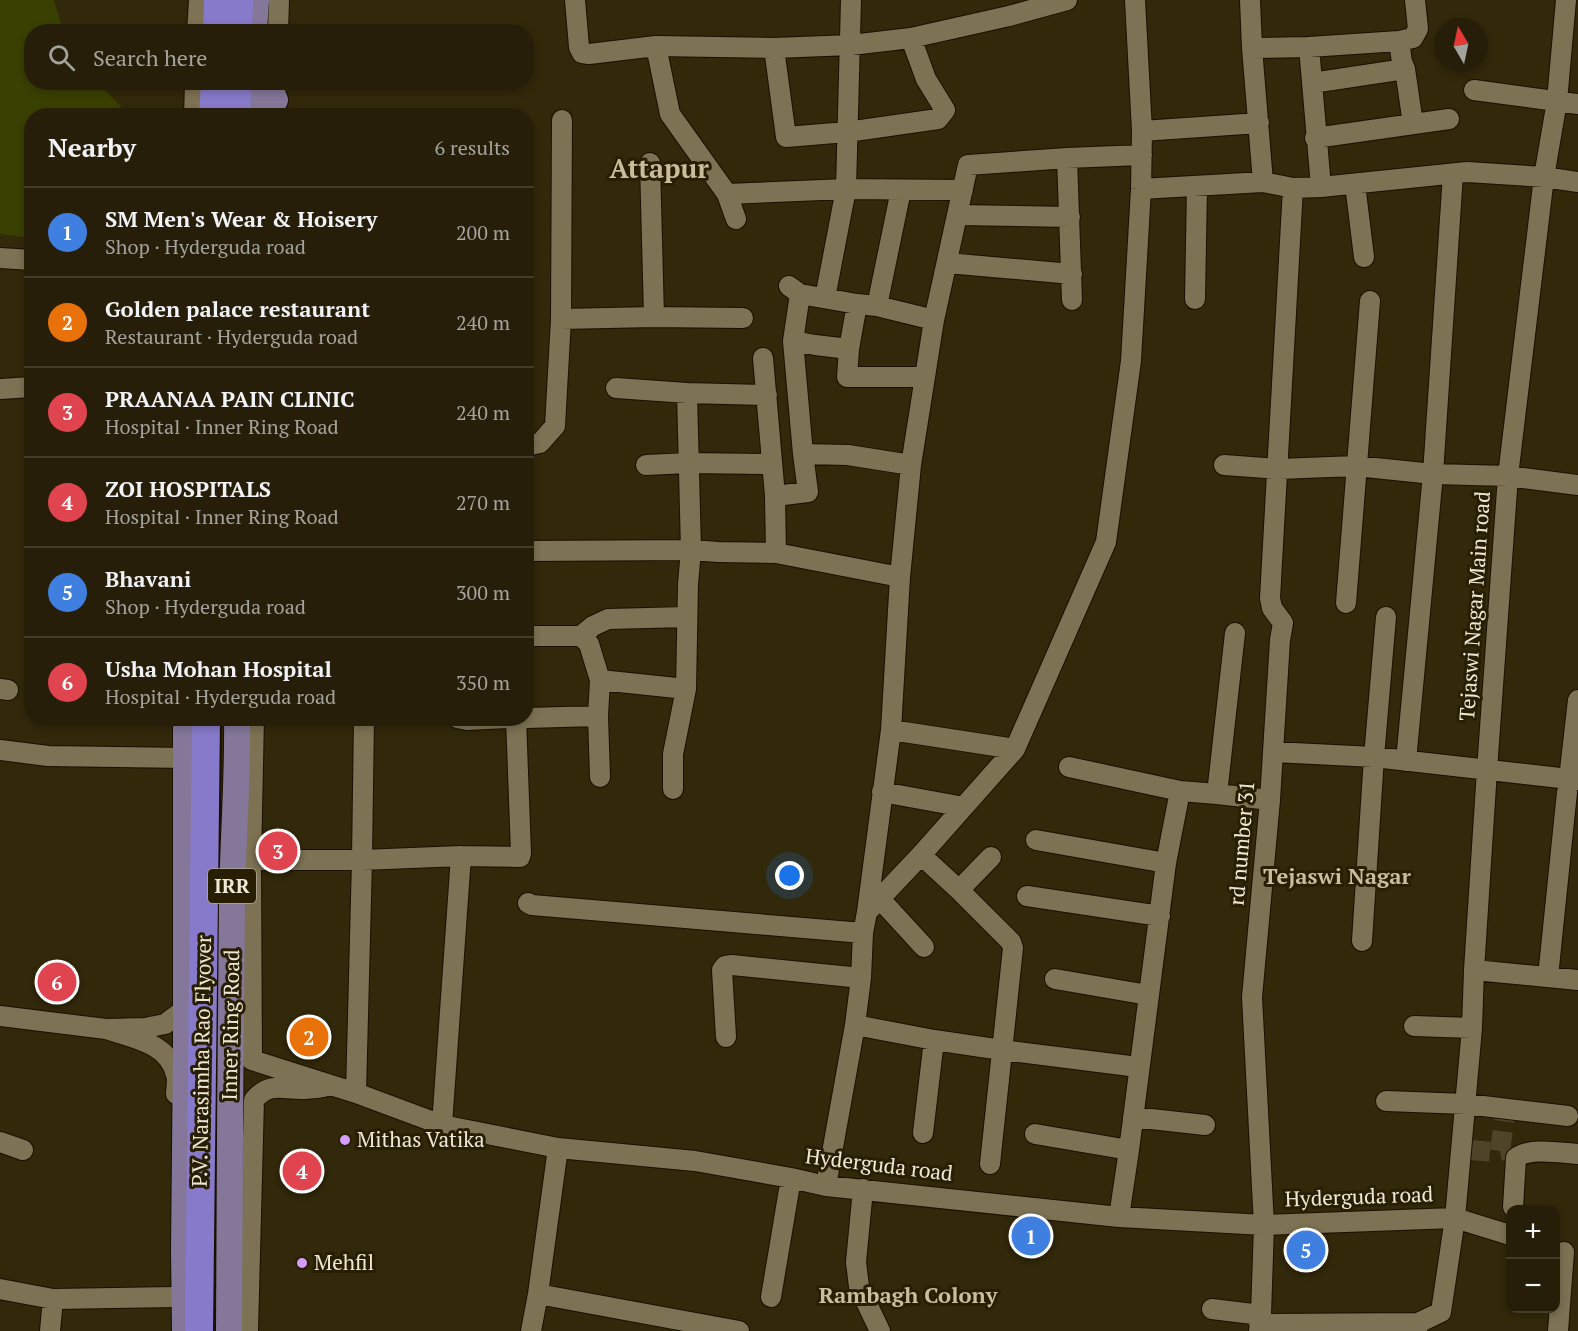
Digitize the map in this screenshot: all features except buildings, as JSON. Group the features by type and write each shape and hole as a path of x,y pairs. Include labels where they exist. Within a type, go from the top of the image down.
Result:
{"highway":[{"path":"217,24 218,0"},
{"path":"238,24 239,0"},
{"path":"213,108 214,90"},
{"name":"P.V. Narasimha Rao Flyover","path":"199,1331 206,726"},
{"name":"P.V. Narasimha Rao Flyover","path":"218,1331 222,726"}],"main road":[{"path":"206,24 207,0"},
{"path":"254,24 256,0"},
{"path":"202,108 204,90"},
{"name":"Inner Ring Road","path":"185,1331 186,726"},
{"name":"Inner Ring Road","path":"230,1331 230,1053 237,726"}],"street":[{"path":"198,24 199,0"},
{"path":"278,24 279,0"},
{"path":"575,0 579,47 582,53 590,54 656,46 774,48 851,45 911,38 1009,16 1067,0"},
{"path":"825,298 846,189 851,0"},
{"path":"873,906 1015,750 1106,542 1131,361 1141,189 1142,131 1136,0"},
{"path":"1250,0 1263,182"},
{"path":"1252,48 1309,47 1413,38 1418,29 1415,0"},
{"name":"Tejaswi Nagar Main road","path":"1418,1327 1441,1312 1466,1149 1466,1104 1486,770 1508,476 1544,177 1570,7"},
{"path":"774,48 786,137 847,132 938,119 945,110 926,79 911,38"},
{"path":"1399,40 1413,124"},
{"path":"656,46 670,114 727,194 736,219"},
{"path":"1309,47 1321,188"},
{"path":"1312,83 1405,69"},
{"path":"194,108 195,90"},
{"path":"1474,90 1578,104"},
{"path":"1315,138 1449,119"},
{"path":"534,444 540,443 555,426 561,319 562,120"},
{"path":"1142,131 1259,123"},
{"path":"826,1186 855,1025 861,978 863,933 873,906 882,792 891,730 900,577 924,377 968,165 1142,155"},
{"path":"1067,158 1072,300"},
{"path":"650,163 654,317"},
{"path":"1141,189 1263,182 1293,188 1321,188 1467,172 1544,177 1578,182"},
{"path":"1406,761 1433,474 1453,174"},
{"path":"1355,184 1364,257"},
{"path":"1195,299 1197,186"},
{"name":"rd number 31","path":"1260,1323 1264,1225 1252,997 1283,623 1272,608 1270,598 1293,188"},
{"path":"727,194 846,189 963,190"},
{"path":"901,190 867,305 849,349 847,377 924,377"},
{"path":"957,215 1070,217"},
{"path":"0,258 24,260"},
{"path":"947,263 1072,274"},
{"path":"775,496 808,492 802,454 793,341 794,290 934,320"},
{"path":"1346,603 1370,301"},
{"path":"561,319 743,318"},
{"path":"793,341 849,349"},
{"path":"763,358 775,496 776,553"},
{"path":"0,389 24,388"},
{"path":"616,388 687,393 766,394"},
{"path":"673,789 673,754 686,689 691,550 687,393"},
{"path":"802,454 848,455 912,465"},
{"path":"646,465 772,464"},
{"path":"1224,465 1279,469 1356,466 1433,474 1508,476 1578,485"},
{"path":"534,551 691,550 776,553 900,577"},
{"path":"688,584 718,552"},
{"path":"534,636 580,636 593,626 608,619 687,617"},
{"path":"1362,941 1386,617"},
{"path":"1217,794 1235,633"},
{"path":"580,636 589,644 600,681 598,716 600,777"},
{"path":"600,681 686,689"},
{"path":"1548,977 1571,784 1578,700"},
{"path":"534,718 598,716"},
{"path":"254,726 251,860 362,860 461,856 525,858 521,854 516,726"},
{"path":"356,1092 364,726"},
{"path":"891,730 1015,750"},
{"path":"0,750 48,756 186,758"},
{"path":"1273,752 1374,757 1486,770 1571,784"},
{"path":"1069,767 1180,791 1270,800"},
{"path":"1119,1217 1166,863 1180,791"},
{"path":"882,792 964,807"},
{"path":"1036,840 1166,863"},
{"path":"921,855 1011,942 1013,948 990,1164"},
{"path":"442,1125 461,856"},
{"path":"959,890 991,857"},
{"name":"Hyderguda road","path":"251,860 252,1060 356,1092 442,1125 558,1148 696,1161 826,1186 1119,1217 1264,1225 1455,1218 1506,1234"},
{"path":"1027,897 1160,916"},
{"path":"528,903 863,933"},
{"path":"873,906 924,947"},
{"path":"726,1037 722,970 725,966 861,978"},
{"path":"1474,970 1578,980"},
{"path":"1055,978 1148,995"},
{"path":"0,1016 106,1029 145,1028 165,1024 181,1012 186,1001"},
{"path":"855,1025 934,1040 1138,1067"},
{"path":"1414,1026 1472,1028"},
{"path":"106,1029 152,1044 166,1055 176,1075 175,1331"},
{"path":"923,1133 934,1040"},
{"path":"248,1331 254,1100 261,1092 272,1087 306,1089 333,1085"},
{"path":"1386,1101 1466,1104 1506,1112 1568,1116"},
{"path":"1133,1117 1205,1125"},
{"path":"1035,1134 1129,1150"},
{"path":"0,1142 23,1150"},
{"path":"531,1331 558,1148"},
{"path":"1513,1205 1516,1158 1519,1155 1530,1152 1578,1154"},
{"path":"771,1297 791,1178"},
{"path":"863,1189 856,1262 859,1287 880,1331"},
{"path":"1558,1331 1566,1252"},
{"path":"0,1289 53,1299 175,1297"},
{"path":"538,1294 739,1331"},
{"path":"50,1331 53,1299"},
{"path":"1212,1309 1260,1323 1418,1327"}],"green space":[{"path":"0,0 54,0 61,24 24,24 24,90 105,90 122,108 24,108 24,237 0,234"}],"tunnel":[{"path":"1470,1150 1500,1151 1505,1115"}],"place":[{"name":"PRAANAA PAIN CLINIC","path":"278,851"},
{"name":"Usha Mohan Hospital","path":"57,982"},
{"name":"Golden palace restaurant","path":"309,1037"},
{"name":"Mithas Vatika","path":"345,1140"},
{"name":"ZOI HOSPITALS","path":"302,1171"},
{"name":"SM Men's Wear & Hoisery","path":"1031,1236"},
{"name":"Bhavani","path":"1306,1250"},
{"name":"Mehfil","path":"302,1263"}],"district":[{"name":"Attapur","path":"659,169"},
{"name":"Tejaswi Nagar","path":"1337,876"},
{"name":"Rambagh Colony","path":"908,1295"}]}
